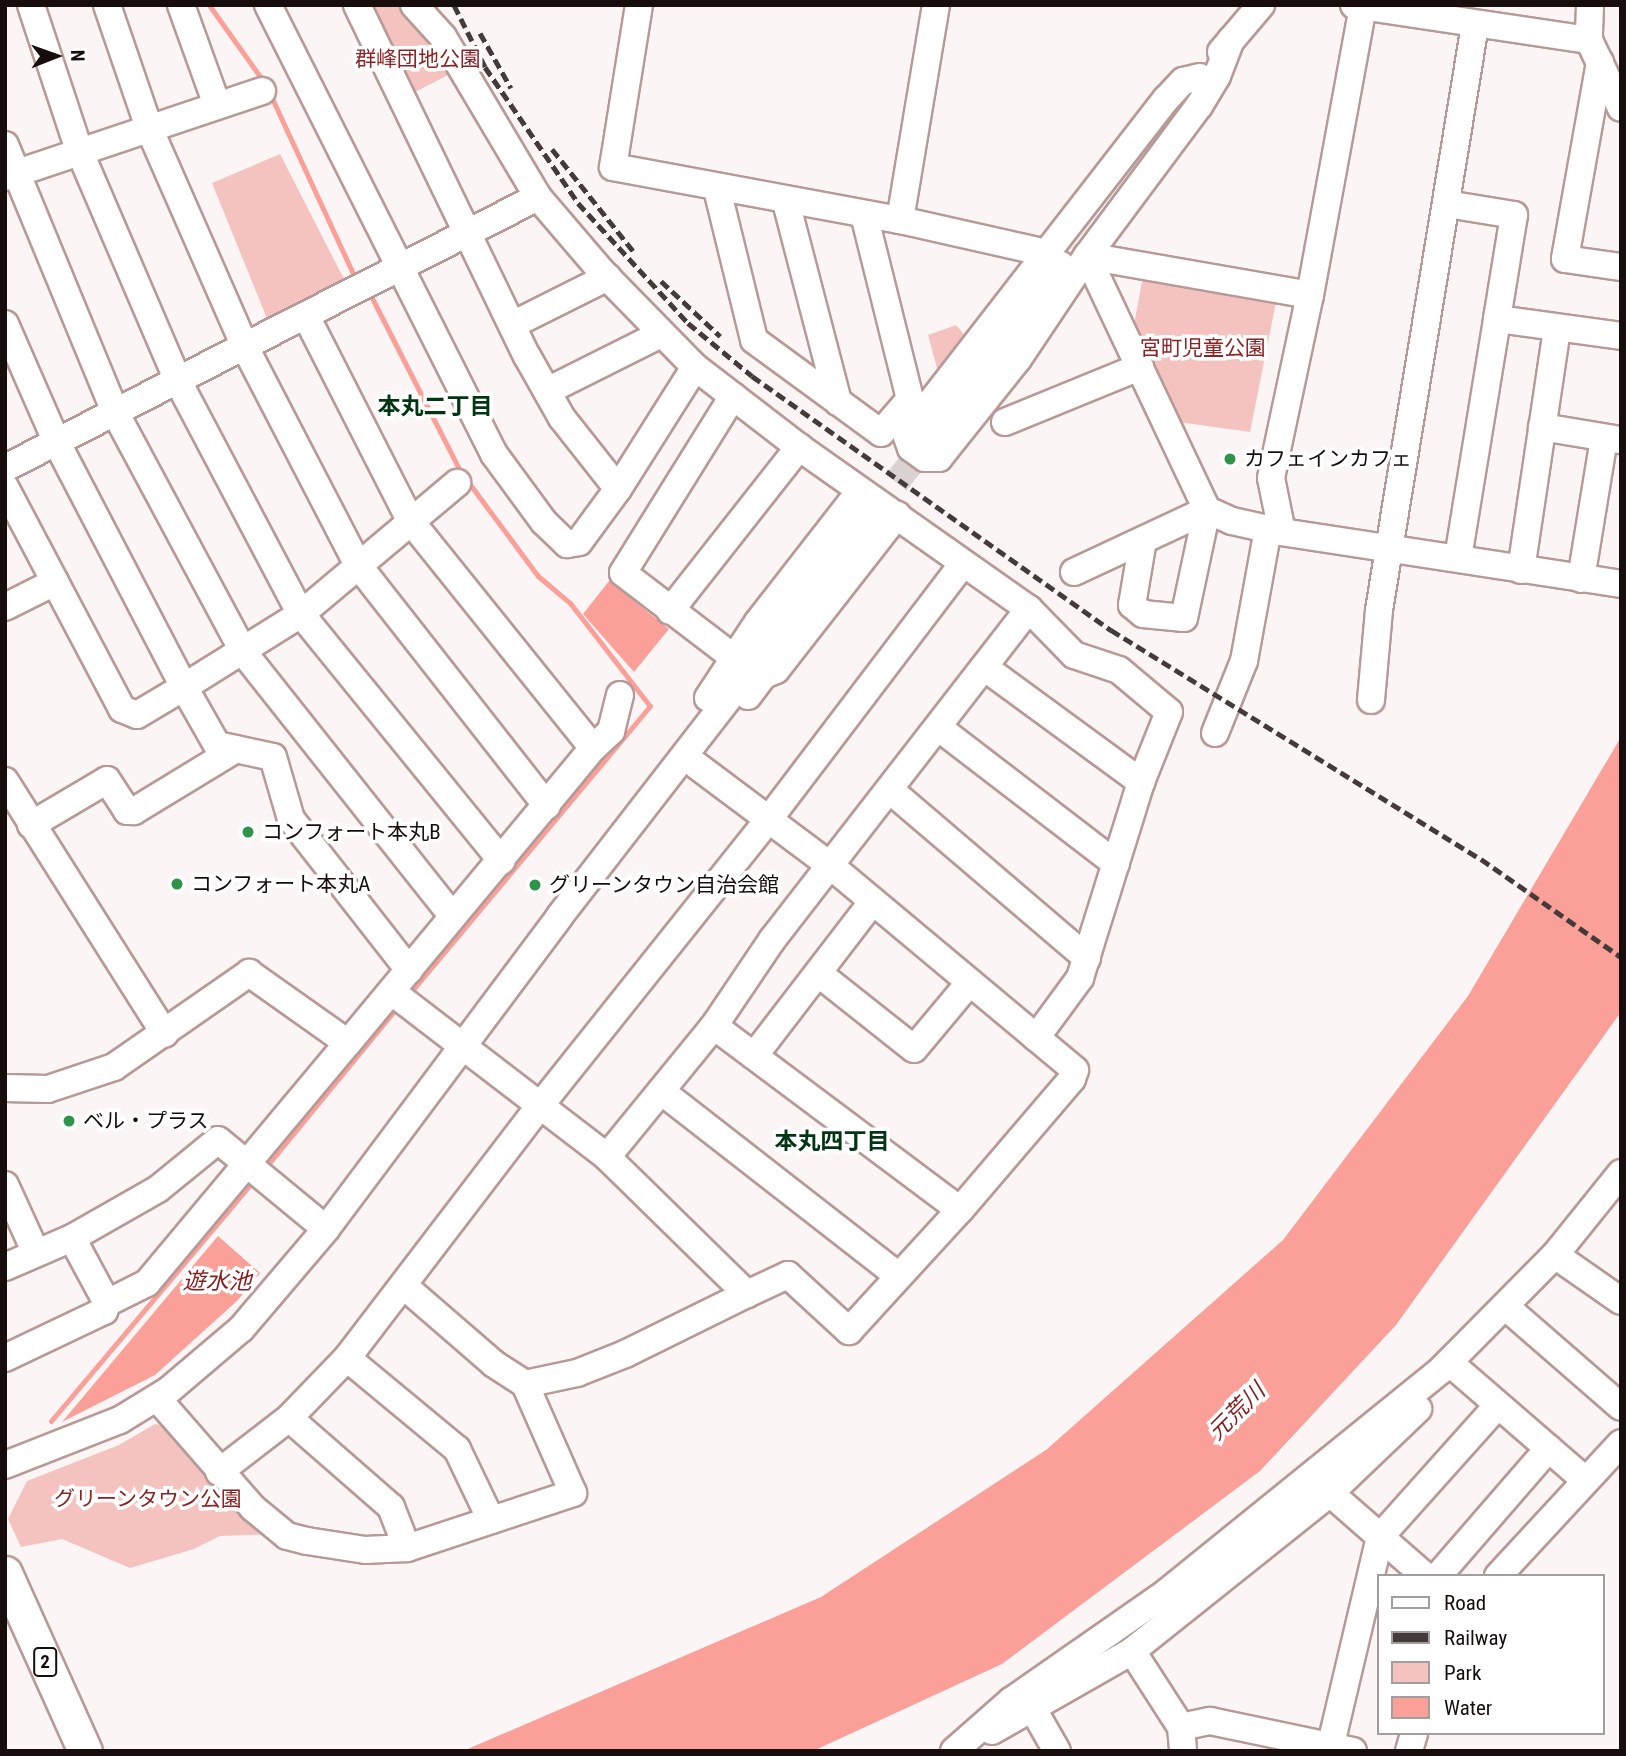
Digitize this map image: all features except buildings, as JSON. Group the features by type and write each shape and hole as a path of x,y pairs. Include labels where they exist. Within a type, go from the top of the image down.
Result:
{"main road":[{"name":"2","path":"5,1573 85,1751"}],"street":[{"path":"31,5 79,150 179,383 301,614 502,862"},
{"path":"107,5 149,128 246,349 358,565 547,806"},
{"path":"181,5 217,105"},
{"path":"268,5 402,266 494,454 544,522 567,544 579,542 618,489 695,367"},
{"path":"357,5 512,325 547,391 618,489"},
{"path":"414,5 443,37 538,197 608,277 695,367 876,506 1029,609 1074,655 1119,670 1169,712 1141,782 1080,978 1036,1038"},
{"path":"639,5 613,167 786,202 900,220 1047,253"},
{"path":"900,220 936,5"},
{"path":"932,437 1199,77 1261,5"},
{"path":"1590,5 1594,51 1565,259 1621,267"},
{"path":"1215,733 1244,662 1275,531 1270,478 1310,295 1358,6 1475,25 1594,51"},
{"path":"1371,700 1390,547 1475,25"},
{"path":"1199,77 1183,81 1166,99 912,426 907,437 911,448 925,458 939,458 1018,359 1087,256 1199,106 1217,76 1231,40"},
{"path":"1594,51 1621,108"},
{"path":"10,176 79,150 262,91"},
{"path":"5,145 10,176 116,414 244,653 452,915"},
{"path":"717,189 754,340 881,433 910,399 864,214"},
{"path":"5,468 307,318 538,197"},
{"path":"786,202 838,402"},
{"path":"1447,204 1514,215 1458,558"},
{"path":"1087,256 1310,295"},
{"path":"1087,256 1207,510 1184,618 1143,614 1132,605 1143,540"},
{"path":"512,325 608,277"},
{"path":"307,318 410,520 593,748"},
{"path":"1497,319 1621,336"},
{"path":"5,324 57,443 217,745 273,757"},
{"path":"1521,570 1557,328"},
{"path":"547,391 661,334"},
{"path":"1005,422 1140,367"},
{"path":"733,396 623,573 734,658"},
{"path":"1542,427 1612,439 1581,579"},
{"path":"670,611 799,447"},
{"path":"5,488 122,709 137,715 244,653 301,614 457,483"},
{"path":"552,926 576,874 734,658 876,506"},
{"path":"552,926 597,897 696,765 876,506"},
{"path":"5,1465 89,1434 157,1398 241,1329 326,1229 552,926 876,506"},
{"path":"1074,572 1207,510 1275,531 1621,584"},
{"path":"219,1472 289,1418 347,1359 539,1108 769,819 963,563"},
{"path":"5,607 55,582"},
{"path":"607,1157 714,1026 772,940 1029,609"},
{"path":"984,667 1141,782"},
{"path":"5,1358 104,1311 107,1303 147,1283 256,1171 348,1043 452,915 502,862 593,748 611,731 620,695"},
{"path":"939,728 1116,864"},
{"path":"273,757 306,731"},
{"path":"31,825 107,780 127,811 134,811 236,749"},
{"path":"273,757 291,819 409,970"},
{"path":"525,1384 577,1373 625,1354 788,1275 849,1331 960,1210 1072,1079 1075,1070 831,866 696,765"},
{"path":"5,781 165,1034"},
{"path":"890,790 1087,958"},
{"path":"754,1056 873,901"},
{"path":"5,1088 27,1091 70,1083 114,1067 249,973 348,1043"},
{"path":"818,973 914,1049 970,982"},
{"path":"400,998 539,1108 607,1157 747,1294"},
{"path":"714,1026 960,1210"},
{"path":"661,1091 900,1276"},
{"path":"5,1267 72,1238 158,1189 218,1140 326,1229"},
{"path":"956,1751 1011,1700 1167,1592 1473,1340 1555,1255 1621,1173"},
{"path":"5,1185 36,1253"},
{"path":"72,1238 107,1303"},
{"path":"1555,1255 1621,1301"},
{"path":"157,1398 219,1472 287,1536 365,1550 407,1548 573,1493 525,1384 493,1363 404,1286"},
{"path":"1506,1307 1621,1407"},
{"path":"956,1751 1132,1651 1330,1493 1458,1370 1473,1340"},
{"path":"347,1359 457,1448 491,1520"},
{"path":"1458,1370 1586,1481"},
{"path":"1132,1651 1182,1739 1209,1721 1342,1747 1380,1538 1497,1406"},
{"path":"289,1418 391,1507 407,1548"},
{"path":"1500,1574 1621,1443"},
{"path":"1440,1574 1549,1448"},
{"path":"1330,1493 1423,1574"},
{"path":"1033,1709 1058,1751"}],"green space":[{"name":"群峰団地公園","path":"364,5 405,5 454,72 409,95"},
{"path":"280,154 348,287 270,326 212,183"},
{"name":"宮町児童公園","path":"1143,276 1277,297 1250,432 1171,421 1132,336"},
{"path":"956,325 968,339 939,375 928,335"},
{"name":"グリーンタウン公園","path":"155,1424 171,1427 205,1472 274,1534 220,1536 194,1549 130,1568 62,1539 21,1547 8,1519 27,1481 119,1445"}],"water":[{"path":"609,581 669,629 634,672 583,614"},
{"name":"元荒川","path":"1621,737 1621,1012 1396,1325 1260,1471 1002,1664 813,1751 463,1751 821,1597 1046,1450 1283,1240 1468,996"},
{"name":"遊水池","path":"218,1236 260,1273 238,1300 155,1375 62,1422"}],"waterway":[{"path":"209,5 264,82"},
{"path":"270,94 356,280"},
{"path":"373,300 460,471 538,576 570,603 650,706 408,995"},
{"path":"265,1168 399,1005"},
{"path":"51,1421 254,1180"}],"tunnel":[{"path":"872,513 932,437"}],"railway":[{"path":"454,5 485,67 578,203 688,323 752,376 1111,630 1481,859 1621,957"},
{"path":"480,33 511,88"},
{"path":"552,149 633,251"},
{"path":"661,281 720,336"}],"place":[{"name":"カフェインカフェ","path":"1230,459"},
{"name":"コンフォート本丸B","path":"248,832"},
{"name":"コンフォート本丸A","path":"177,884"},
{"name":"グリーンタウン自治会館","path":"535,885"},
{"name":"ベル・プラス","path":"69,1121"}],"district":[{"name":"本丸二丁目","path":"435,407"},
{"name":"本丸四丁目","path":"832,1142"}]}
